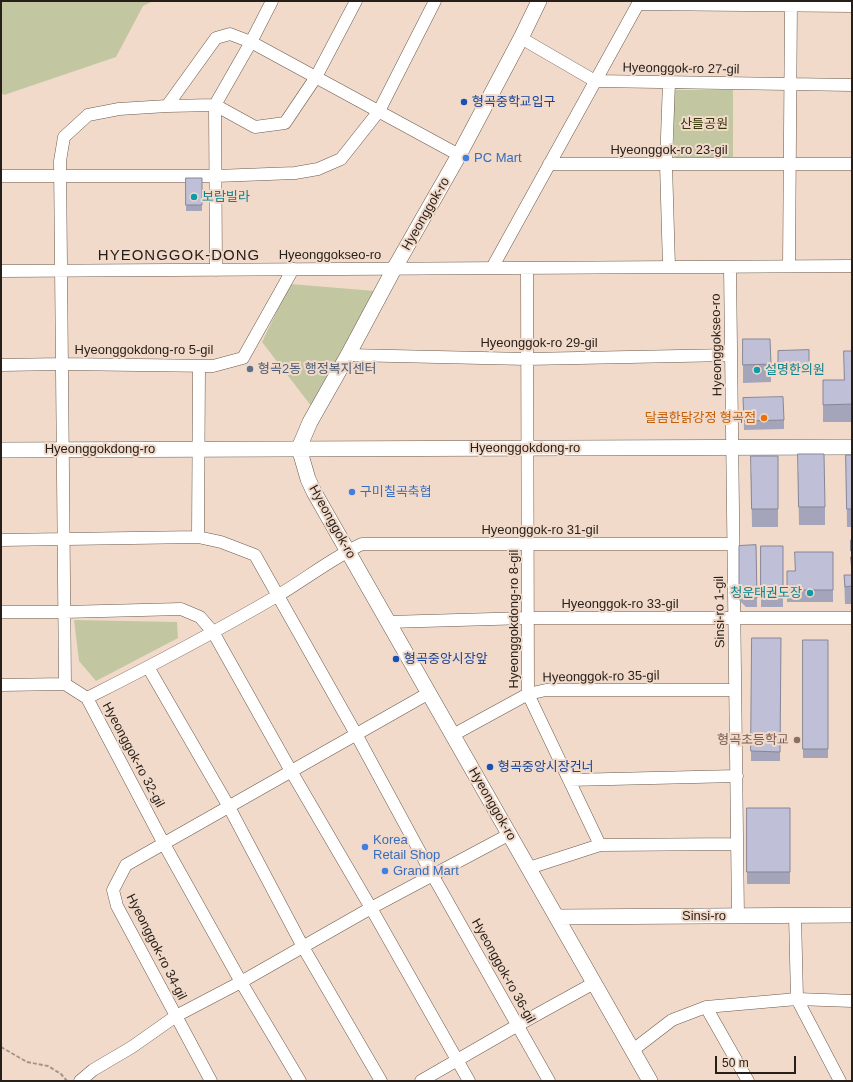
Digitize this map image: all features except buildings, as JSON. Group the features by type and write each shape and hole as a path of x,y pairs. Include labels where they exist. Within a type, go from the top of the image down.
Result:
{"street":[{"path":"216,270 215,105 251,42 272,1"},
{"path":"61,270 60,161 64,137 88,115 119,109 215,105 255,127 285,123 316,77 356,1"},
{"path":"1,176 216,176 295,173 318,169 340,159 379,111 435,1"},
{"name":"Hyeonggok-ro","path":"537,2 521,38 459,155 394,269 310,422 299,448 308,479 314,492 650,1081"},
{"path":"492,268 638,3 791,3 852,6"},
{"path":"789,266 791,3"},
{"path":"167,106 216,38 230,34 251,42 459,155"},
{"name":"Hyeonggok-ro 27-gil","path":"521,38 595,81 852,85"},
{"path":"669,82 666,164 670,267"},
{"name":"Hyeonggok-ro 23-gil","path":"549,164 852,164"},
{"name":"Hyeonggokseo-ro","path":"1,271 852,266"},
{"name":"Hyeonggokseo-ro","path":"730,267 732,447"},
{"path":"527,268 527,448"},
{"name":"Hyeonggokdong-ro 5-gil","path":"62,364 213,366 243,358 293,269"},
{"name":"Hyeonggokdong-ro 5-gil","path":"61,270 65,684"},
{"name":"Hyeonggok-ro 29-gil","path":"348,355 527,358 731,355"},
{"path":"1,365 62,364"},
{"path":"198,537 199,366"},
{"name":"Sinsi-ro 1-gil","path":"732,447 738,916"},
{"name":"Hyeonggokdong-ro","path":"1,450 198,448 852,447"},
{"name":"Hyeonggokdong-ro 8-gil","path":"527,448 528,694 600,845"},
{"path":"1,540 198,537 222,542 255,555 356,734 433,876"},
{"name":"Hyeonggok-ro 31-gil","path":"348,550 362,544 733,544"},
{"name":"Hyeonggok-ro 32-gil","path":"164,844 87,698 213,632 278,595 348,550"},
{"path":"1,612 64,612 181,608 200,617 213,632 291,771 372,908 469,1081"},
{"name":"Hyeonggok-ro 33-gil","path":"388,622 528,618 852,618"},
{"path":"148,667 229,807 303,947 381,1081"},
{"path":"1,685 65,684 87,698"},
{"name":"Hyeonggok-ro 35-gil","path":"453,735 528,694 546,690 735,690"},
{"name":"Hyeonggok-ro 34-gil","path":"176,1016 117,906 113,890 126,865 429,693"},
{"path":"569,780 736,776"},
{"path":"80,1081 93,1070 132,1047 176,1016 241,982 372,908 510,834"},
{"path":"164,844 241,982 300,1081"},
{"path":"529,868 600,845 737,844"},
{"name":"Hyeonggok-ro 36-gil","path":"433,876 549,1081"},
{"path":"795,915 797,999 840,1081"},
{"name":"Sinsi-ro","path":"556,917 852,915"},
{"path":"421,1081 594,983"},
{"path":"633,1050 672,1020 706,1007 797,999 852,1001"},
{"path":"706,1007 748,1081"},
{"path":"176,1016 211,1081"}],"path":[{"path":"1,1047 27,1062 48,1066 61,1074 67,1081"}],"green space":[{"path":"1,1 153,1 143,6 116,57 4,95 1,92"},
{"name":"산들공원","path":"674,90 733,90 733,157 674,157"},
{"path":"290,284 375,291 312,407 262,342"},
{"path":"74,620 177,622 178,638 96,681 79,661"}],"place":[{"name":"형곡중학교입구","path":"464,102"},
{"name":"PC Mart","path":"466,158"},
{"name":"보람빌라","path":"194,197"},
{"name":"형곡2동 행정복지센터","path":"250,369"},
{"name":"설명한의원","path":"757,370"},
{"name":"달콤한닭강정 형곡점","path":"764,418"},
{"name":"구미칠곡축협","path":"352,492"},
{"name":"청운태권도장","path":"810,593"},
{"name":"형곡중앙시장앞","path":"396,659"},
{"name":"형곡초등학교","path":"797,740"},
{"name":"형곡중앙시장건너","path":"490,767"},
{"name":"Korea Retail Shop","path":"365,847"},
{"name":"Grand Mart","path":"385,871"}],"district":[{"name":"HYEONGGOK-DONG","path":"179,256"}]}
